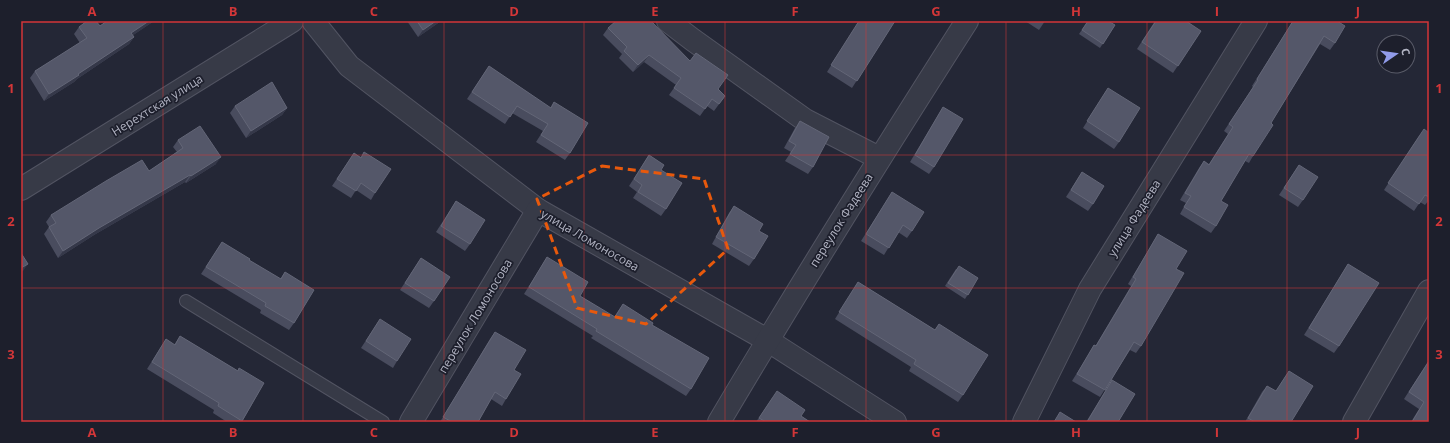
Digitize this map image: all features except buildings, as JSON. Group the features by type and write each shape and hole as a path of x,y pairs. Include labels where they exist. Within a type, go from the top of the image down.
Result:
{"street":[{"name":"Нерехтская улица","path":"21,189 292,21"},
{"name":"улица Ломоносова","path":"313,21 349,66 538,210 767,340 895,422"},
{"path":"668,21 805,120 879,158"},
{"name":"переулок Фадеева","path":"719,422 767,340 879,158 967,21"},
{"name":"улица Фадеева","path":"1024,422 1090,289 1256,21"},
{"name":"переулок Ломоносова","path":"412,422 538,210"},
{"path":"1354,422 1429,292"}],"lane":[{"path":"186,301 383,422"}],"highlighted area":[{"path":"602,166 704,179 728,249 646,324 577,308 537,199"}]}
